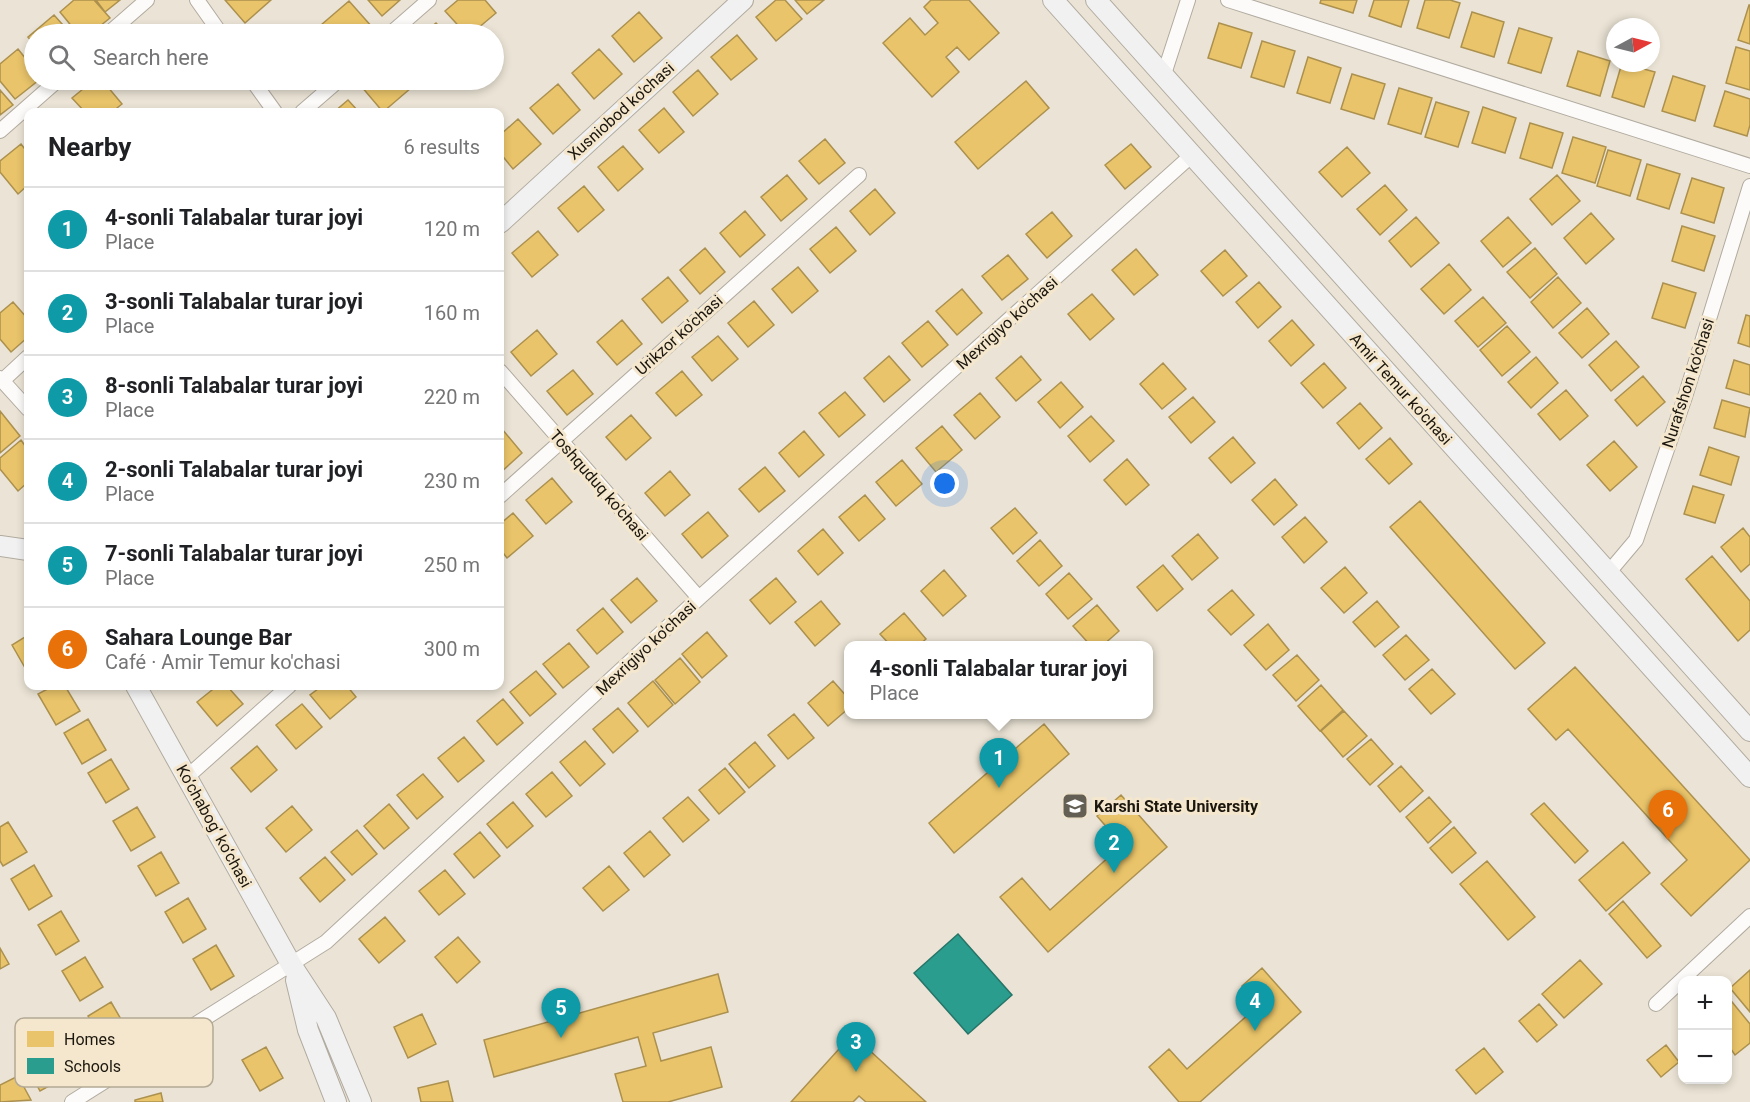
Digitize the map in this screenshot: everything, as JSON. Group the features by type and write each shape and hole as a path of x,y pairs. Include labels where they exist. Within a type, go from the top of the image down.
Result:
{"main road":[{"name":"Xusniobod ko'chasi","path":"504,219 743,0"},
{"name":"Amir Temur ko'chasi","path":"1053,0 1750,777"},
{"name":"Amir Temur ko'chasi","path":"1096,0 1750,731"},
{"path":"0,546 24,549"},
{"name":"Ko‘chabog‘ ko‘chasi","path":"138,690 292,966 326,1017 361,1102"},
{"name":"Ko‘chabog‘ ko‘chasi","path":"292,966 308,1030 336,1102"}],"street":[{"path":"119,24 147,0"},
{"path":"197,0 214,24"},
{"path":"401,24 429,0"},
{"path":"1164,74 1188,0"},
{"path":"1228,0 1750,166"},
{"path":"26,108 47,90"},
{"path":"259,90 272,108"},
{"path":"307,108 327,90"},
{"path":"0,131 24,110"},
{"name":"Mexrigiyo ko'chasi","path":"208,1018 326,942 699,598 1192,155"},
{"name":"Urikzor ko'chasi","path":"504,492 859,175"},
{"name":"Nurafshon ko'chasi","path":"1609,572 1636,540 1684,397 1750,186"},
{"path":"24,360 1,379 24,405"},
{"name":"Toshquduq ko'chasi","path":"504,376 699,598"},
{"path":"187,777 284,690"},
{"path":"1656,1004 1750,916"},
{"name":"Mexrigiyo ko'chasi","path":"72,1102 96,1087"}],"building: Homes":[{"path":"74,0 94,0 110,18 102,24 70,24 60,12"},
{"path":"96,0 120,0 105,12"},
{"path":"225,0 271,0 245,23"},
{"path":"368,0 400,0 382,16"},
{"path":"458,0 485,0 496,13 483,24 457,24 445,11"},
{"path":"776,0 785,0 802,19 776,41 756,17"},
{"path":"795,0 824,0 807,14"},
{"path":"931,0 969,0 999,33 969,60 957,47 946,57 959,72 932,97 883,43 910,18 925,35 938,23 924,7"},
{"path":"1321,0 1357,0 1353,13 1320,3"},
{"path":"1374,0 1409,0 1401,27 1369,16"},
{"path":"1425,0 1450,0 1460,3 1449,38 1417,28"},
{"path":"349,1 369,24 322,24"},
{"path":"1750,5 1750,44 1738,40"},
{"path":"639,12 662,38 634,62 612,36"},
{"path":"1472,12 1504,22 1494,57 1461,47"},
{"path":"54,15 62,24 43,24"},
{"path":"1219,23 1252,33 1241,68 1208,58"},
{"path":"1519,28 1552,38 1541,73 1508,63"},
{"path":"737,35 757,59 731,80 711,57"},
{"path":"1262,41 1295,51 1284,87 1251,77"},
{"path":"1736,47 1750,51 1750,90 1726,83"},
{"path":"18,49 24,56 24,90 26,90 15,99 0,81 0,64"},
{"path":"599,49 622,74 594,99 572,73"},
{"path":"1578,51 1606,60 1607,72 1600,96 1567,86"},
{"path":"1308,57 1341,68 1330,103 1297,93"},
{"path":"698,70 718,94 693,116 673,92"},
{"path":"1619,72 1655,72 1644,107 1612,97"},
{"path":"1352,74 1385,84 1374,119 1341,109"},
{"path":"1673,76 1705,86 1695,121 1662,111"},
{"path":"1026,81 1049,108 978,169 955,142"},
{"path":"558,84 580,110 553,134 530,108"},
{"path":"1399,88 1432,98 1421,134 1388,124"},
{"path":"0,90 13,105 0,115"},
{"path":"82,90 110,90 122,104 117,108 81,108 72,98"},
{"path":"364,90 409,90 388,108 380,108"},
{"path":"1725,91 1750,99 1750,125 1747,136 1714,126"},
{"path":"348,100 355,108 339,108"},
{"path":"1436,102 1469,112 1458,147 1425,137"},
{"path":"1483,107 1516,118 1505,153 1472,143"},
{"path":"664,108 684,132 659,153 639,130"},
{"path":"518,119 541,144 513,169 504,158 504,131"},
{"path":"1530,123 1563,133 1552,168 1520,158"},
{"path":"1573,137 1606,147 1595,183 1562,173"},
{"path":"825,139 845,163 819,184 799,161"},
{"path":"21,144 24,148 24,189 18,194 0,172 0,161"},
{"path":"1131,144 1151,167 1125,189 1105,165"},
{"path":"623,146 643,169 618,191 598,167"},
{"path":"1347,147 1370,173 1342,197 1319,172"},
{"path":"1608,150 1641,160 1630,196 1597,186"},
{"path":"1647,164 1680,174 1669,209 1637,199"},
{"path":"787,175 807,199 781,221 761,197"},
{"path":"1557,175 1580,201 1552,225 1530,199"},
{"path":"1692,178 1724,188 1714,223 1681,213"},
{"path":"1385,185 1407,210 1380,235 1357,209"},
{"path":"584,186 604,210 578,232 558,208"},
{"path":"875,189 895,213 870,235 850,211"},
{"path":"745,211 765,235 740,257 720,233"},
{"path":"1052,212 1072,236 1047,258 1026,234"},
{"path":"1591,213 1614,239 1586,264 1564,238"},
{"path":"1416,217 1439,243 1411,267 1389,241"},
{"path":"1508,217 1531,243 1503,267 1481,241"},
{"path":"1682,226 1715,236 1704,271 1672,261"},
{"path":"836,227 856,251 830,273 810,249"},
{"path":"538,231 558,255 532,277 512,253"},
{"path":"705,248 725,272 700,294 680,270"},
{"path":"1535,248 1557,274 1530,298 1507,272"},
{"path":"1136,249 1158,275 1134,295 1112,270"},
{"path":"1225,250 1247,276 1223,296 1201,271"},
{"path":"1008,255 1028,279 1002,300 982,276"},
{"path":"1449,264 1471,290 1444,314 1421,289"},
{"path":"798,267 818,291 792,313 772,289"},
{"path":"668,277 688,301 662,323 642,299"},
{"path":"1558,277 1581,303 1553,328 1531,302"},
{"path":"1259,282 1281,307 1258,328 1236,302"},
{"path":"1663,283 1696,293 1685,328 1652,318"},
{"path":"962,289 982,313 957,335 936,311"},
{"path":"1092,294 1114,319 1090,340 1068,314"},
{"path":"1483,297 1506,323 1478,347 1455,321"},
{"path":"754,301 774,325 748,347 728,323"},
{"path":"13,302 24,314 24,341 11,352 0,339 0,313"},
{"path":"1587,308 1609,334 1582,358 1559,333"},
{"path":"1746,315 1750,316 1750,347 1738,343"},
{"path":"622,320 642,344 617,365 597,342"},
{"path":"1292,320 1314,345 1291,366 1269,341"},
{"path":"928,321 948,345 922,367 902,343"},
{"path":"1507,326 1530,352 1502,376 1480,350"},
{"path":"537,330 557,354 531,376 511,352"},
{"path":"718,336 738,359 712,381 692,357"},
{"path":"1616,341 1639,367 1611,391 1589,365"},
{"path":"889,356 910,380 884,402 864,378"},
{"path":"1021,356 1041,380 1016,401 996,378"},
{"path":"1536,357 1558,383 1531,408 1508,382"},
{"path":"1734,360 1750,365 1750,395 1726,388"},
{"path":"1163,363 1186,389 1162,409 1140,384"},
{"path":"1324,363 1346,388 1323,408 1301,383"},
{"path":"573,370 593,394 567,415 547,391"},
{"path":"682,371 702,395 676,416 656,393"},
{"path":"1643,376 1665,402 1637,426 1615,400"},
{"path":"1061,382 1083,407 1060,428 1038,402"},
{"path":"1566,390 1588,416 1560,440 1538,414"},
{"path":"845,392 865,415 839,437 819,413"},
{"path":"980,393 1000,417 975,439 954,415"},
{"path":"1193,397 1215,422 1191,443 1169,417"},
{"path":"1722,400 1750,408 1745,437 1714,428"},
{"path":"1360,403 1382,428 1359,449 1337,423"},
{"path":"0,411 20,436 0,453"},
{"path":"631,415 651,438 626,460 606,437"},
{"path":"1091,416 1114,441 1090,462 1068,436"},
{"path":"942,426 962,450 936,472 916,448"},
{"path":"504,431 522,453 504,469"},
{"path":"804,431 824,455 799,477 779,453"},
{"path":"1233,437 1255,463 1231,483 1209,458"},
{"path":"1390,438 1412,464 1389,484 1366,459"},
{"path":"21,440 24,444 24,486 18,491 0,469 0,458"},
{"path":"1614,441 1637,467 1610,491 1587,465"},
{"path":"1709,447 1739,457 1731,485 1700,475"},
{"path":"1127,459 1149,485 1126,505 1104,480"},
{"path":"902,460 922,484 896,506 876,482"},
{"path":"765,467 785,491 759,512 739,489"},
{"path":"670,471 690,495 665,516 645,493"},
{"path":"552,478 572,502 546,524 526,500"},
{"path":"1275,479 1297,505 1274,525 1252,500"},
{"path":"1693,486 1724,495 1715,523 1684,514"},
{"path":"865,495 885,519 859,541 839,517"},
{"path":"1420,501 1545,643 1515,669 1390,527"},
{"path":"1015,508 1037,533 1013,554 991,528"},
{"path":"708,512 728,536 702,558 682,534"},
{"path":"513,513 533,536 507,558 504,554 504,521"},
{"path":"1305,517 1327,542 1304,563 1282,537"},
{"path":"1743,528 1750,537 1750,564 1741,572 1721,547"},
{"path":"823,529 843,553 818,575 798,551"},
{"path":"1198,534 1218,558 1192,580 1172,556"},
{"path":"1040,540 1062,566 1039,586 1017,561"},
{"path":"1712,556 1750,601 1750,630 1738,641 1686,579"},
{"path":"1163,565 1183,589 1157,611 1137,587"},
{"path":"1345,567 1367,593 1344,613 1321,588"},
{"path":"944,570 966,596 943,616 921,591"},
{"path":"1069,573 1092,599 1068,619 1046,594"},
{"path":"637,578 657,601 631,623 611,600"},
{"path":"776,578 796,602 770,624 750,600"},
{"path":"1232,590 1254,615 1231,635 1208,610"},
{"path":"821,601 840,624 815,646 795,622"},
{"path":"1377,601 1399,627 1375,647 1353,622"},
{"path":"1097,605 1119,631 1108,641 1086,641 1073,626"},
{"path":"603,608 623,632 597,654 577,630"},
{"path":"904,613 926,639 924,641 886,641 880,634"},
{"path":"1268,624 1289,650 1266,670 1244,645"},
{"path":"707,632 727,656 702,678 682,654"},
{"path":"1406,635 1429,660 1405,680 1383,655"},
{"path":"24,638 24,666 12,645"},
{"path":"569,643 589,667 563,688 543,664"},
{"path":"1297,655 1319,680 1296,701 1273,675"},
{"path":"680,658 700,682 675,704 655,680"},
{"path":"1575,667 1750,860 1691,916 1661,884 1687,860 1568,729 1556,740 1528,709"},
{"path":"1432,669 1455,694 1431,714 1409,689"},
{"path":"536,671 556,694 530,716 510,692"},
{"path":"653,681 673,705 648,727 628,703"},
{"path":"833,681 844,693 844,712 828,726 808,703"},
{"path":"1321,685 1343,710 1320,731 1298,706"},
{"path":"46,690 67,690 80,711 56,725 38,694"},
{"path":"212,690 231,690 243,704 217,726 197,702"},
{"path":"317,690 350,690 356,697 330,719 310,695"},
{"path":"503,699 523,723 497,745 477,721"},
{"path":"302,704 322,727 296,749 276,725"},
{"path":"618,708 638,731 613,753 593,729"},
{"path":"1344,711 1367,736 1343,757 1321,731"},
{"path":"794,714 814,738 788,759 768,735"},
{"path":"88,719 106,750 82,764 64,733"},
{"path":"1044,724 1069,754 954,853 929,823"},
{"path":"464,737 484,761 458,782 438,758"},
{"path":"1371,739 1393,764 1370,785 1347,759"},
{"path":"585,741 605,764 580,786 560,762"},
{"path":"755,742 775,766 749,788 729,764"},
{"path":"257,746 277,770 251,792 231,768"},
{"path":"111,759 129,789 106,803 88,773"},
{"path":"1401,766 1423,791 1400,812 1378,786"},
{"path":"725,768 745,792 719,814 699,790"},
{"path":"552,772 572,796 546,817 526,794"},
{"path":"423,774 443,797 417,819 397,795"},
{"path":"1121,795 1167,847 1048,952 1000,897 1022,878 1050,910 1122,845 1097,816"},
{"path":"688,797 709,820 683,842 663,818"},
{"path":"1429,797 1451,822 1428,843 1406,817"},
{"path":"513,802 533,826 507,848 487,824"},
{"path":"1544,803 1588,851 1575,863 1531,814"},
{"path":"389,804 409,828 384,849 364,826"},
{"path":"292,806 312,830 286,852 266,828"},
{"path":"137,807 155,837 131,851 113,821"},
{"path":"8,822 27,852 3,866 0,861 0,827"},
{"path":"1454,827 1476,853 1452,873 1430,848"},
{"path":"357,830 377,854 352,875 331,852"},
{"path":"650,831 670,855 644,877 624,853"},
{"path":"480,832 500,856 474,878 454,854"},
{"path":"1623,842 1650,873 1606,911 1579,880"},
{"path":"161,852 179,883 156,896 138,866"},
{"path":"325,857 345,880 320,902 300,878"},
{"path":"1487,861 1535,917 1508,940 1460,884"},
{"path":"34,865 52,896 29,910 11,879"},
{"path":"609,866 629,890 603,911 583,888"},
{"path":"445,870 465,894 439,915 419,891"},
{"path":"188,898 206,929 183,943 165,912"},
{"path":"1623,901 1661,946 1647,958 1609,914"},
{"path":"61,911 79,941 56,955 38,925"},
{"path":"385,917 405,941 379,963 359,939"},
{"path":"458,937 480,962 457,983 435,957"},
{"path":"216,945 234,976 211,990 193,959"},
{"path":"0,948 9,964 0,969"},
{"path":"85,957 103,987 80,1001 62,971"},
{"path":"1580,960 1602,984 1564,1018 1542,994"},
{"path":"1262,968 1301,1012 1200,1102 1179,1102 1149,1067 1169,1049 1187,1069 1259,1005 1242,986"},
{"path":"1750,970 1750,1012 1732,990 1732,986"},
{"path":"718,974 728,1012 653,1033 661,1061 711,1047 722,1087 668,1102 623,1102 615,1074 646,1066 638,1037 494,1077 484,1040"},
{"path":"111,1002 120,1018 89,1018 88,1016"},
{"path":"1732,1002 1750,1024 1750,1043 1735,1055 1732,1051"},
{"path":"1539,1004 1557,1025 1537,1042 1519,1021"},
{"path":"422,1014 436,1044 408,1058 394,1027"},
{"path":"1666,1045 1678,1063 1661,1077 1647,1060"},
{"path":"266,1047 283,1078 260,1091 242,1060"},
{"path":"1484,1048 1503,1072 1476,1094 1456,1070"},
{"path":"839,1049 868,1049 926,1102 866,1102 859,1096 853,1102 791,1102"},
{"path":"15,1078 15,1087 24,1087 31,1100 0,1102 0,1085"},
{"path":"448,1081 453,1102 421,1102 418,1088"},
{"path":"161,1093 163,1102 135,1102 135,1100"}],"building: Schools":[{"path":"958,934 1012,995 968,1034 914,973"}],"place":[{"name":"4-sonli Talabalar turar joyi","path":"999,788"},
{"name":"Karshi State University","path":"1075,806"},
{"name":"Sahara Lounge Bar","path":"1668,840"},
{"name":"3-sonli Talabalar turar joyi","path":"1114,873"},
{"name":"2-sonli Talabalar turar joyi","path":"1255,1031"},
{"name":"7-sonli Talabalar turar joyi","path":"561,1038"},
{"name":"8-sonli Talabalar turar joyi","path":"856,1072"}]}
